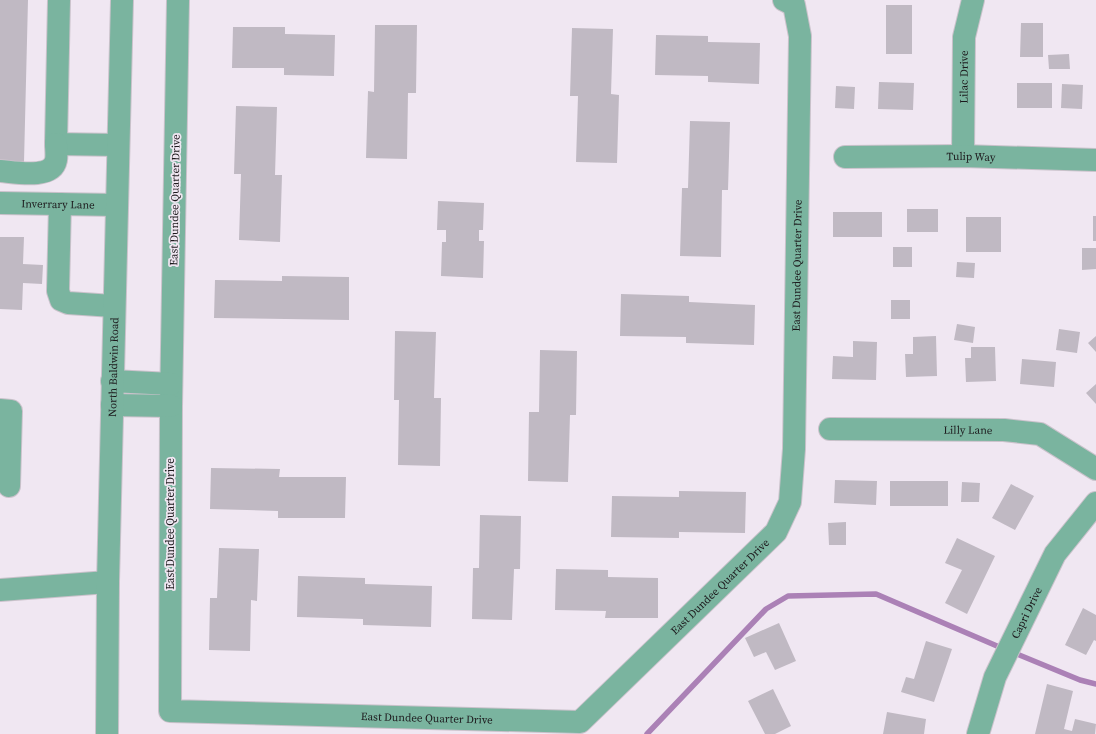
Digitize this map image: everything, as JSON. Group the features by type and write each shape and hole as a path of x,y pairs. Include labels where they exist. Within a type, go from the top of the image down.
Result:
{"street":[{"path":"0,171 42,174 51,168 56,161 59,0"},
{"name":"North Baldwin Road","path":"107,734 113,306 122,0"},
{"name":"East Dundee Quarter Drive","path":"178,0 171,384 170,711 580,722 776,532 790,502 794,449 800,36 794,5 784,0"},
{"name":"Lilac Drive","path":"963,156 964,37 973,0"},
{"path":"56,144 118,145"},
{"name":"Tulip Way","path":"845,158 963,156 1096,160"},
{"name":"Inverrary Lane","path":"0,203 116,205"},
{"path":"60,204 58,291 61,300 68,303 113,306"},
{"path":"112,381 171,384"},
{"path":"112,404 171,406"},
{"path":"0,410 11,411 9,486"},
{"name":"Lilly Lane","path":"830,429 1004,430 1040,434 1096,469"},
{"name":"Capri Drive","path":"978,734 995,677 1055,554 1096,503"},
{"path":"0,590 108,582"}],"building":[{"path":"0,0 28,0 24,162 0,161"},
{"path":"886,5 912,5 912,54 886,54"},
{"path":"1021,23 1043,23 1043,57 1020,57"},
{"path":"375,25 417,25 416,93 408,93 407,159 366,158 368,91 374,92"},
{"path":"233,27 285,27 285,34 335,35 334,76 284,75 284,68 232,68"},
{"path":"572,28 613,29 611,94 619,95 617,163 576,162 578,96 570,96"},
{"path":"656,35 708,36 708,42 760,43 759,84 708,82 708,76 655,75"},
{"path":"1069,54 1070,69 1049,69 1048,55"},
{"path":"879,82 914,83 913,110 878,109"},
{"path":"1017,83 1052,83 1052,108 1017,108"},
{"path":"1062,84 1083,85 1082,109 1061,108"},
{"path":"836,86 855,87 854,109 835,108"},
{"path":"236,106 277,107 275,175 282,175 280,242 239,240 241,174 234,174"},
{"path":"690,121 730,122 728,190 722,190 721,257 680,256 682,188 688,188"},
{"path":"438,201 484,203 483,230 479,230 479,241 484,241 483,278 441,276 442,242 446,242 446,230 437,230"},
{"path":"907,209 938,209 938,232 907,232"},
{"path":"833,212 882,212 882,237 833,237"},
{"path":"1093,216 1096,216 1096,241 1093,241"},
{"path":"966,217 1001,217 1001,252 966,252"},
{"path":"0,237 24,237 23,264 43,265 42,284 23,283 22,310 0,309"},
{"path":"893,247 912,247 912,267 893,267"},
{"path":"1082,248 1096,248 1096,269 1082,270"},
{"path":"957,262 975,263 974,278 956,277"},
{"path":"282,276 349,277 349,320 214,318 215,280 282,281"},
{"path":"621,294 689,296 689,302 755,305 754,345 686,343 686,337 620,336"},
{"path":"891,300 910,300 910,319 891,319"},
{"path":"957,324 975,327 973,343 954,340"},
{"path":"1059,329 1080,332 1077,353 1056,350"},
{"path":"395,331 436,332 434,398 441,398 440,466 398,465 399,400 394,400"},
{"path":"936,336 937,376 906,377 905,354 913,354 913,337"},
{"path":"1096,336 1096,352 1088,343"},
{"path":"853,341 877,342 876,380 832,379 833,356 853,357"},
{"path":"971,347 995,347 996,381 966,382 965,358 971,358"},
{"path":"540,350 577,351 576,415 570,415 568,482 528,481 529,412 539,412"},
{"path":"1022,359 1056,362 1054,387 1020,384"},
{"path":"1096,384 1096,404 1086,393"},
{"path":"211,468 280,469 279,477 346,477 345,518 278,518 278,511 210,509"},
{"path":"835,480 877,481 876,505 834,503"},
{"path":"890,481 948,481 948,506 890,506"},
{"path":"962,482 980,483 979,502 961,502"},
{"path":"1011,484 1034,496 1015,530 992,518"},
{"path":"679,491 746,492 745,533 679,532 679,538 611,537 612,496 679,497"},
{"path":"480,515 521,516 520,569 514,569 512,620 472,619 473,568 479,568"},
{"path":"846,522 846,545 829,545 828,523"},
{"path":"957,538 995,556 967,614 945,603 962,570 945,563"},
{"path":"219,548 259,549 257,601 251,600 250,651 209,650 210,598 217,598"},
{"path":"556,569 608,570 608,577 658,578 658,618 605,618 606,611 555,610"},
{"path":"298,576 365,578 365,584 432,586 431,627 363,625 363,619 297,617"},
{"path":"1083,608 1096,615 1096,641 1094,640 1086,655 1065,645"},
{"path":"779,623 796,661 775,670 766,652 754,657 745,638"},
{"path":"926,641 952,649 934,702 901,692 906,677 914,679"},
{"path":"1047,684 1073,691 1064,729 1072,731 1075,719 1096,724 1095,734 1035,734"},
{"path":"773,689 791,726 775,734 765,734 748,701"},
{"path":"887,712 926,719 924,734 883,734"}],"waterway":[{"path":"647,734 766,609 788,596 876,594 1004,649"},
{"path":"1012,652 1080,680 1096,684"}]}
